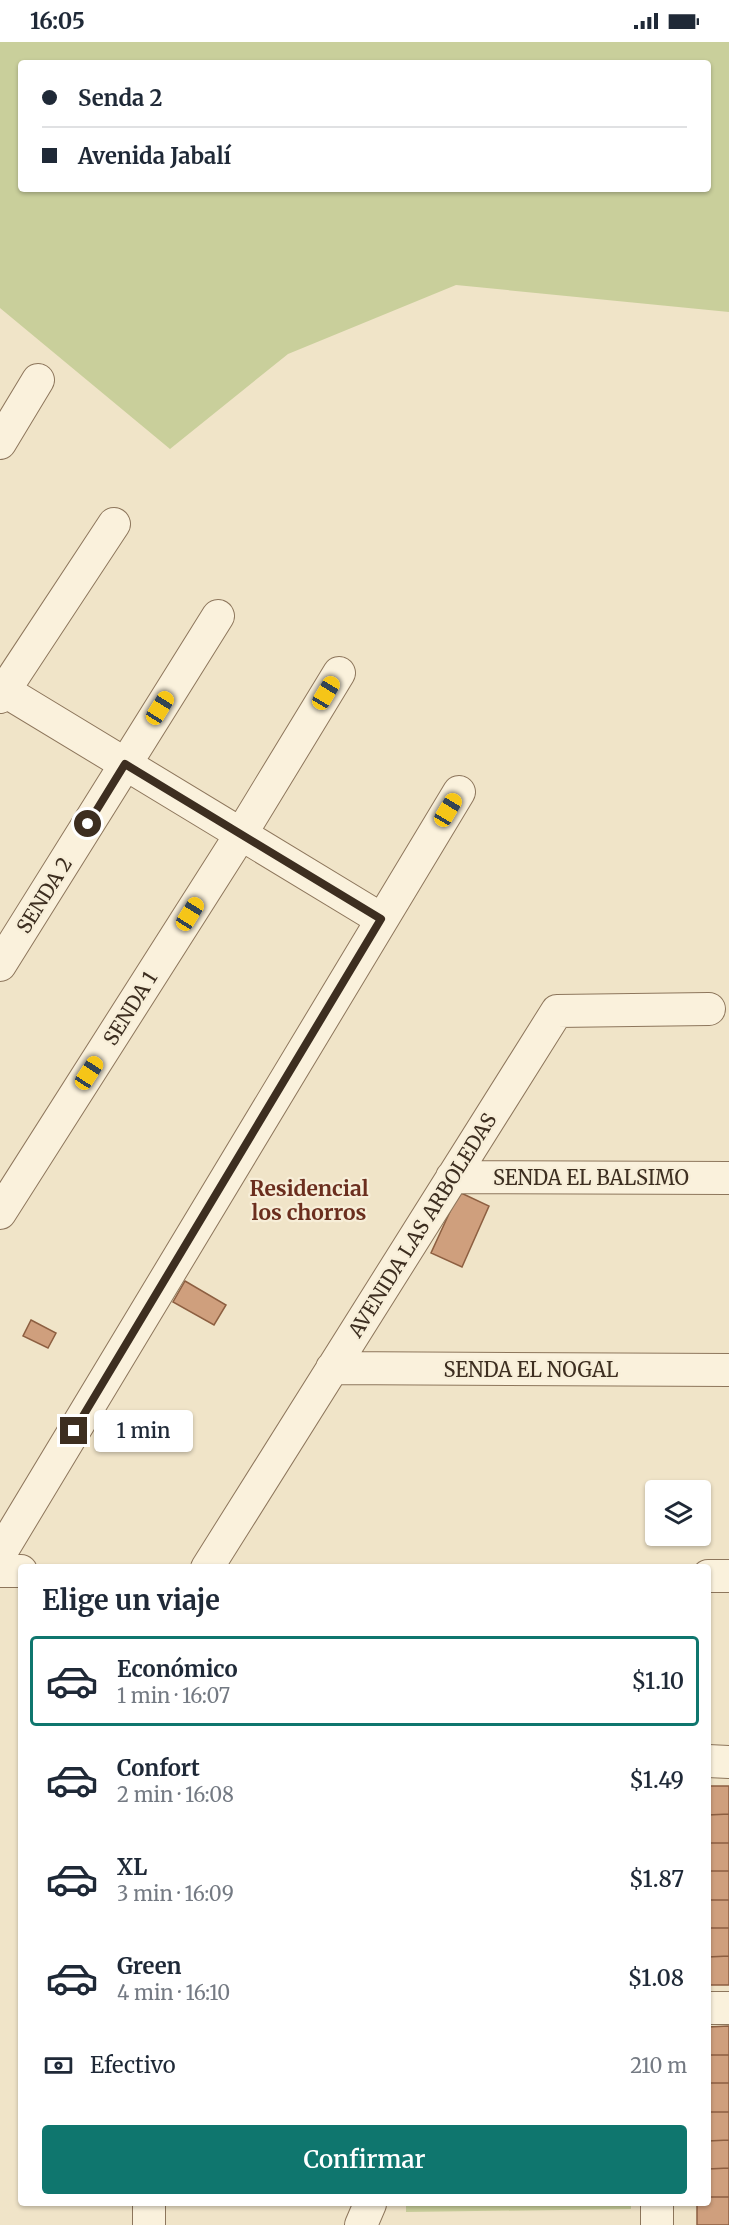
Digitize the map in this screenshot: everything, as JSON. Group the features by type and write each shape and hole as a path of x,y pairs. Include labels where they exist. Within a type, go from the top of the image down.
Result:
{"street":[{"path":"0,443 38,380"},
{"path":"114,524 1,692 381,919"},
{"name":"SENDA 2","path":"0,965 218,615"},
{"name":"SENDA 1","path":"0,1213 241,834 339,673"},
{"path":"0,1554 459,792"},
{"name":"AVENIDA LAS ARBOLEDAS","path":"210,1564 557,1011 709,1009"},
{"name":"SENDA EL BALSIMO","path":"453,1177 729,1178"},
{"name":"SENDA EL NOGAL","path":"332,1368 729,1370"},
{"path":"0,1571 18,1571"},
{"path":"711,1575 729,1576"},
{"path":"711,1761 729,1762"},
{"path":"711,2008 729,2008"},
{"path":"149,2206 149,2225"},
{"path":"361,2225 370,2206"},
{"path":"372,2206 378,2225"},
{"path":"657,2206 657,2225"}],"green space":[{"path":"0,42 729,42 729,312 456,285 288,354 170,449 0,308"},
{"path":"406,2206 631,2206 631,2209 406,2212"}],"building":[{"path":"459,1192 489,1206 462,1267 431,1253"},
{"path":"185,1281 226,1305 214,1325 173,1302"},
{"path":"31,1320 56,1333 48,1348 23,1336"},
{"path":"711,1786 729,1786 729,1814 711,1815"},
{"path":"729,1814 729,1843 711,1843 711,1815"},
{"path":"711,1843 729,1843 729,1871 711,1871"},
{"path":"711,1871 729,1871 729,1900 711,1900"},
{"path":"711,1900 729,1900 729,1928 711,1928"},
{"path":"711,1928 729,1928 729,1956 711,1957"},
{"path":"729,1956 729,1985 711,1985 711,1957"},
{"path":"729,2026 729,2055 711,2055 711,2027"},
{"path":"711,2055 729,2055 729,2083 711,2083"},
{"path":"711,2083 729,2083 729,2112 711,2112"},
{"path":"711,2112 729,2112 729,2140 711,2141"},
{"path":"729,2140 729,2168 711,2169 711,2141"},
{"path":"729,2168 729,2197 711,2197 711,2169"},
{"path":"711,2197 729,2197 729,2225 697,2225 697,2206 711,2206"}],"district":[{"name":"Residencial los chorros","path":"309,1200"}],"route":[{"path":"74,1431 381,919 125,764 88,824"}]}
